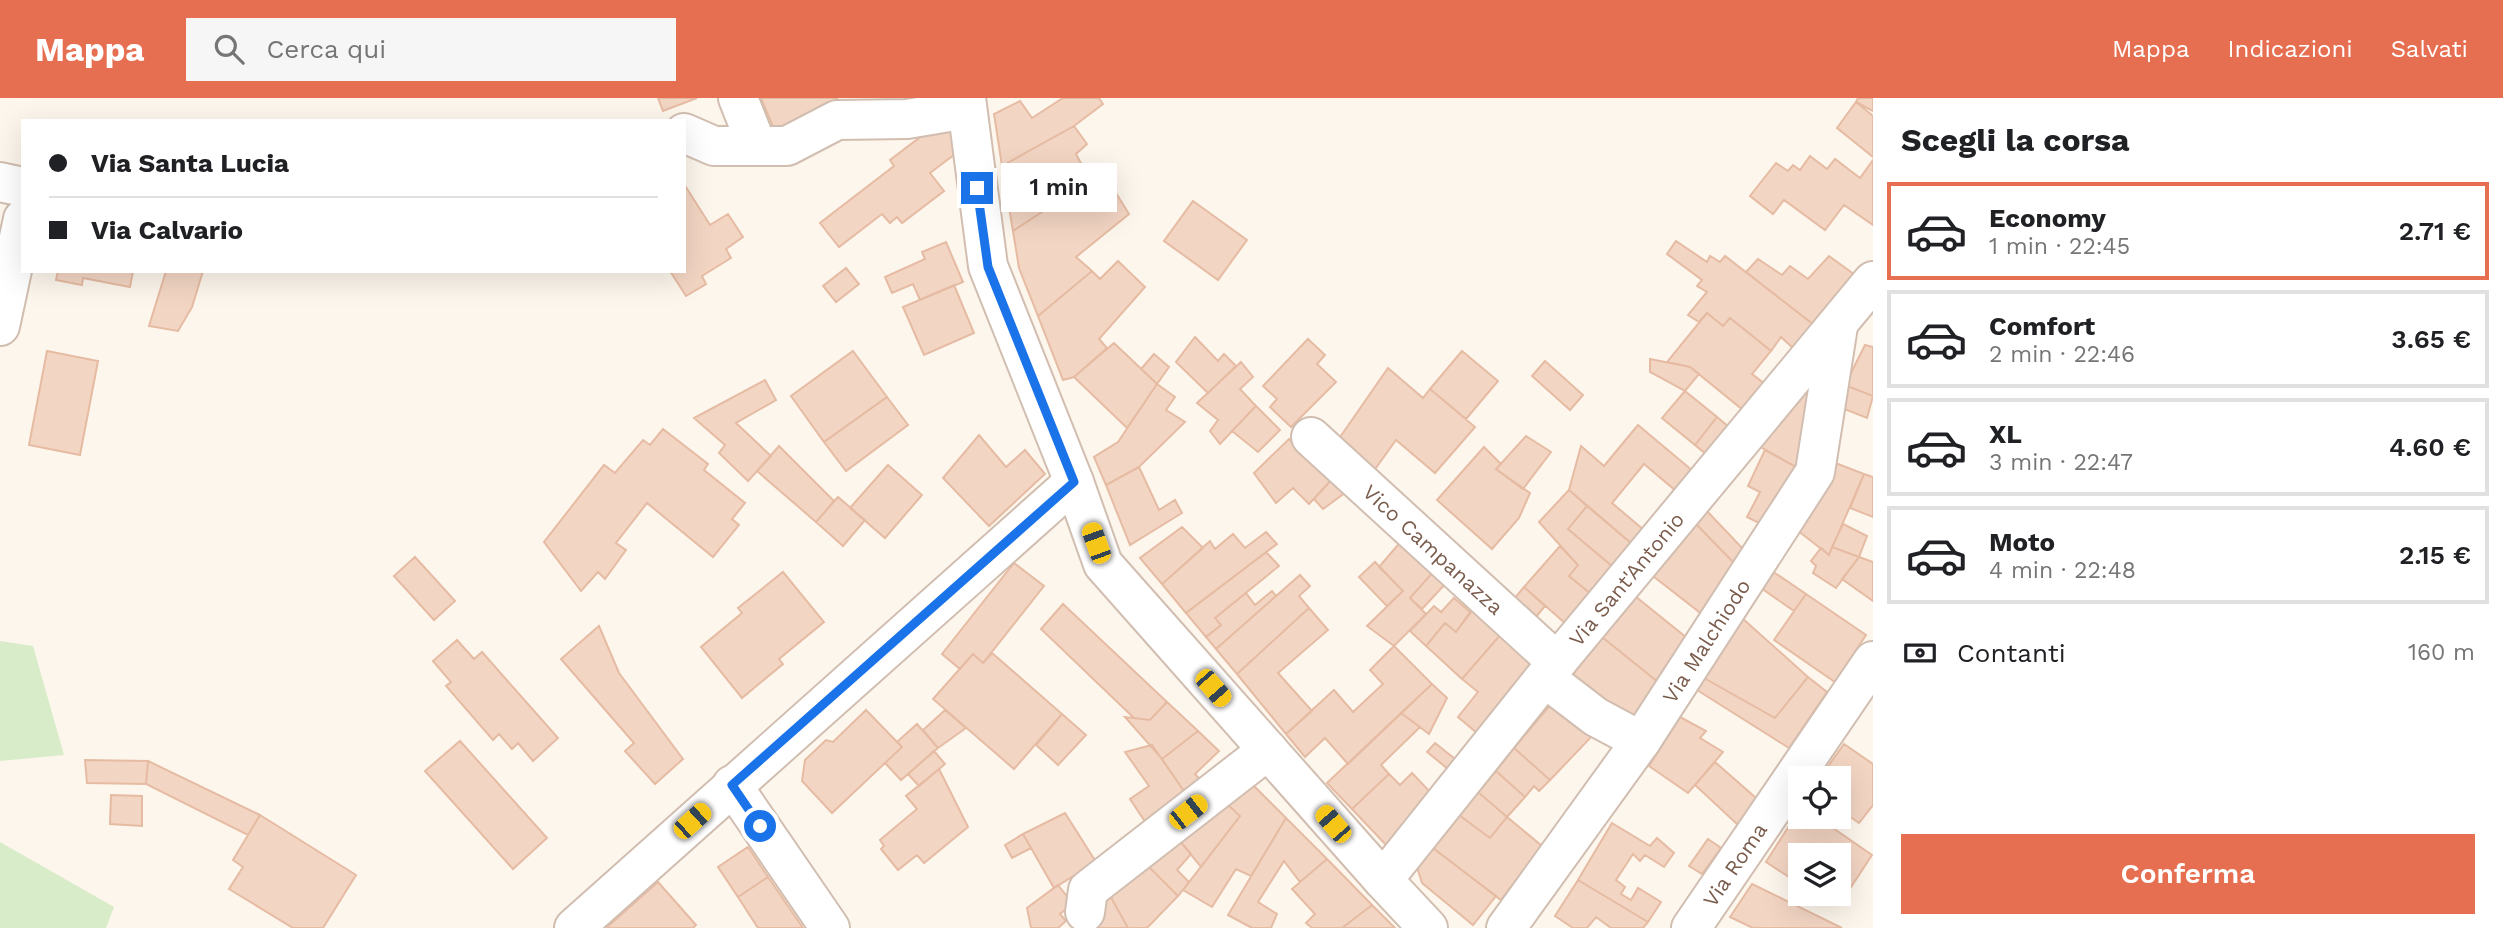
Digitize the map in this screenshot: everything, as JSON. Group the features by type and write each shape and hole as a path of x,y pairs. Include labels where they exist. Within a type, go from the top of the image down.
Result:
{"street":[{"path":"738,98 757,146"},
{"path":"686,134 714,146 787,146 837,120 907,119 966,104 988,267 1074,482 1103,564 1428,928"},
{"path":"0,182 21,187"},
{"path":"0,326 21,228"},
{"name":"Via Sant'Antonio","path":"1383,880 1551,670 1873,281"},
{"name":"Via Malchiodo","path":"1506,928 1641,741 1815,472 1839,324"},
{"name":"Vico Campanazza","path":"1311,437 1596,717 1641,741"},
{"path":"574,928 1074,482"},
{"name":"Via Roma","path":"1691,928 1873,661"},
{"path":"1085,912 1088,890 1268,750"},
{"path":"732,785 830,928"}],"green space":[{"path":"0,641 33,646 64,755 0,761"},
{"path":"0,842 114,907 106,928 0,928"}],"building":[{"path":"658,98 697,98 663,111"},
{"path":"761,98 837,98 841,108 776,134"},
{"path":"1063,98 1099,98 1103,104 1074,126 1002,166 994,114 1020,101 1032,118"},
{"path":"1858,98 1873,98 1873,111 1856,102"},
{"path":"1856,102 1873,116 1873,157 1837,128"},
{"path":"1074,126 1087,144 1076,154 1084,169 1047,195 1054,204 1013,231 1002,166"},
{"path":"952,129 955,154 930,173 944,191 902,223 897,217 890,223 882,214 839,247 820,223 894,166 890,160 923,135"},
{"path":"1810,156 1827,169 1835,159 1860,178 1873,160 1873,225 1844,205 1825,230 1784,200 1773,214 1750,196 1776,163 1788,171 1793,165 1800,170"},
{"path":"1106,177 1129,214 1076,257 1092,271 1038,316 1019,268 1013,231 1054,204 1059,210"},
{"path":"686,187 710,225 728,214 743,237 726,249 731,258 702,276 706,284 686,296 671,273 686,273"},
{"path":"1193,201 1247,240 1218,280 1164,241"},
{"path":"1676,241 1707,262 1710,256 1720,262 1725,256 1814,325 1794,349 1781,337 1771,351 1730,318 1723,326 1707,313 1699,322 1688,315 1707,292 1697,286 1702,280 1667,254"},
{"path":"946,242 963,282 920,300 913,284 892,293 885,277 925,259 922,252"},
{"path":"1829,256 1855,275 1814,325 1746,272 1758,259 1782,275 1790,266 1808,279"},
{"path":"1118,261 1145,287 1099,339 1107,348 1074,377 1063,380 1038,316 1092,271 1100,279"},
{"path":"846,268 859,284 836,302 823,286"},
{"path":"58,273 133,273 130,287 83,278 82,285 56,280"},
{"path":"165,273 202,273 192,307 178,331 149,326"},
{"path":"954,285 974,333 924,355 903,307"},
{"path":"1707,313 1723,326 1730,318 1771,351 1752,374 1765,384 1743,410 1690,367 1667,362"},
{"path":"1195,337 1218,361 1224,354 1236,366 1208,393 1176,362"},
{"path":"1308,339 1325,355 1317,364 1336,382 1291,427 1270,407 1277,399 1263,386"},
{"path":"1114,343 1157,384 1127,428 1074,377"},
{"path":"1865,345 1873,347 1873,396 1845,385"},
{"path":"47,351 98,361 80,455 29,445"},
{"path":"853,351 887,397 824,442 791,396"},
{"path":"1462,351 1498,381 1466,419 1430,389"},
{"path":"1154,354 1169,367 1157,384 1141,369"},
{"path":"1650,359 1690,367 1699,374 1685,391 1650,372"},
{"path":"1545,361 1583,395 1570,410 1532,376"},
{"path":"1241,362 1253,377 1240,389 1256,406 1220,444 1210,431 1218,420 1197,403"},
{"path":"1388,368 1423,398 1430,389 1475,427 1435,473 1396,440 1373,472 1338,440"},
{"path":"765,380 776,400 736,423 771,456 748,481 719,453 725,445 694,418"},
{"path":"1805,380 1819,386 1798,468 1755,444"},
{"path":"1157,384 1175,397 1166,410 1185,422 1139,467 1106,485 1094,457 1118,442"},
{"path":"1845,385 1873,396 1867,418 1839,407"},
{"path":"1685,391 1717,417 1695,445 1662,418"},
{"path":"887,397 908,425 846,471 824,442"},
{"path":"1256,406 1280,430 1258,452 1232,431"},
{"path":"1717,417 1729,427 1706,454 1695,445"},
{"path":"1638,425 1693,471 1676,491 1644,464 1612,503 1644,530 1632,544 1569,490 1581,446 1604,466"},
{"path":"663,429 708,464 704,470 745,503 732,519 739,525 713,557 647,503 616,543 626,550 605,579 598,572 581,591 544,542 604,465 615,473 643,440 650,445"},
{"path":"979,435 1006,467 1025,450 1045,474 989,526 943,478"},
{"path":"1526,436 1551,452 1523,489 1496,469"},
{"path":"1289,439 1333,478 1309,504 1293,488 1276,503 1254,473"},
{"path":"779,446 834,501 816,522 757,471"},
{"path":"1484,447 1501,464 1496,469 1530,493 1519,518 1492,549 1437,500"},
{"path":"1765,450 1798,468 1765,526 1747,517 1760,492 1748,486"},
{"path":"1833,462 1864,474 1829,555 1797,530"},
{"path":"888,465 922,495 885,538 850,508"},
{"path":"1139,467 1159,510 1175,500 1182,513 1130,545 1106,485"},
{"path":"1864,474 1873,477 1873,517 1850,508"},
{"path":"1333,478 1346,492 1323,509 1314,499"},
{"path":"1569,490 1587,506 1568,529 1613,567 1591,594 1569,576 1578,565 1539,522"},
{"path":"838,497 865,520 843,546 816,522"},
{"path":"1587,506 1632,544 1613,567 1568,529"},
{"path":"1705,509 1746,552 1737,566 1694,522"},
{"path":"1694,522 1737,566 1703,615 1653,576"},
{"path":"1843,524 1867,536 1859,557 1832,547"},
{"path":"1182,527 1203,548 1162,584 1140,558"},
{"path":"1266,532 1277,544 1186,613 1162,584 1210,541 1215,549 1233,534 1245,548"},
{"path":"1403,539 1435,570 1410,598 1426,614 1394,646 1367,626 1403,591 1379,567"},
{"path":"1560,546 1578,565 1569,576 1591,594 1566,624 1524,587"},
{"path":"1832,547 1859,557 1836,588 1813,573 1816,566 1811,561 1821,548 1829,555"},
{"path":"1266,552 1279,566 1215,618 1221,625 1206,637 1186,613"},
{"path":"415,557 455,601 434,620 394,576"},
{"path":"1859,557 1873,562 1873,601 1842,579"},
{"path":"1375,562 1403,591 1387,606 1359,577"},
{"path":"1014,563 1044,586 983,663 973,654 960,669 942,654"},
{"path":"1435,570 1447,582 1422,609 1410,598"},
{"path":"1772,571 1806,594 1794,611 1761,588"},
{"path":"783,572 824,622 779,659 783,664 742,698 701,647 742,613 738,608"},
{"path":"1300,575 1310,586 1299,596 1309,608 1237,674 1216,649"},
{"path":"1524,587 1545,606 1535,618 1514,599"},
{"path":"1272,591 1276,596 1216,649 1206,637 1221,625 1215,618 1246,593 1255,605"},
{"path":"1806,594 1866,635 1835,682 1774,640"},
{"path":"1635,596 1687,638 1658,682 1602,637"},
{"path":"1454,598 1470,612 1456,632 1445,623 1426,646 1410,631 1434,606 1441,612"},
{"path":"1063,604 1167,702 1150,720 1134,718 1041,629"},
{"path":"1475,607 1502,633 1462,679 1426,646 1445,623 1456,632"},
{"path":"1309,608 1328,630 1278,673 1312,711 1286,734 1237,674"},
{"path":"1742,618 1808,677 1775,718 1704,678"},
{"path":"599,626 619,673 683,759 655,784 625,751 634,743 561,659"},
{"path":"1502,633 1535,664 1477,733 1458,717 1478,692 1462,679"},
{"path":"1602,637 1658,682 1629,724 1568,681"},
{"path":"457,640 474,659 482,652 558,738 533,761 518,743 512,749 499,734 493,740 446,686 451,682 433,661"},
{"path":"1394,646 1432,684 1348,764 1325,738 1305,757 1286,734 1334,690 1353,712 1383,684 1370,670"},
{"path":"992,653 1062,714 1014,769 933,699 973,654 983,663"},
{"path":"1808,677 1827,692 1789,748 1697,690 1704,678 1775,718"},
{"path":"1432,684 1447,698 1429,734 1401,713"},
{"path":"1167,702 1198,731 1162,759 1125,717 1150,720"},
{"path":"1552,703 1594,734 1550,780 1514,748"},
{"path":"866,710 902,747 832,813 802,781 805,760 826,740 833,742"},
{"path":"945,710 966,728 938,748 923,730"},
{"path":"1401,713 1420,727 1381,765 1389,774 1352,809 1327,783"},
{"path":"1062,714 1086,735 1058,765 1036,745"},
{"path":"1680,717 1706,731 1700,738 1723,752 1688,793 1649,766"},
{"path":"917,724 938,748 901,780 885,763 902,747 897,742"},
{"path":"1198,731 1219,751 1195,774 1205,785 1188,797 1162,759"},
{"path":"460,741 547,838 513,869 425,771"},
{"path":"1435,743 1455,759 1448,769 1427,752"},
{"path":"1844,744 1873,764 1873,805 1859,823 1851,817 1851,766 1828,766"},
{"path":"1152,745 1188,797 1148,826 1130,799 1149,786 1125,752"},
{"path":"1514,748 1550,780 1539,791 1534,786 1525,797 1496,771"},
{"path":"934,751 945,764 919,786 908,774"},
{"path":"85,760 148,761 146,784 87,783"},
{"path":"148,761 260,815 248,835 146,784"},
{"path":"1715,762 1756,798 1738,825 1695,785"},
{"path":"939,769 968,827 924,863 917,855 898,870 881,849 884,846 880,840 917,809 906,796"},
{"path":"1496,771 1525,797 1507,817 1478,792"},
{"path":"1412,773 1433,795 1387,846 1352,809 1389,774 1400,785"},
{"path":"1250,782 1286,818 1251,876 1236,869 1212,907 1183,890 1240,816 1224,801"},
{"path":"1478,792 1507,817 1490,838 1459,815"},
{"path":"111,795 142,796 142,826 110,824"},
{"path":"1224,801 1240,816 1201,867 1175,835"},
{"path":"1065,813 1096,862 1054,888 1023,834"},
{"path":"260,815 356,875 323,928 293,928 229,889 243,867 233,860"},
{"path":"1459,815 1490,838 1507,817 1542,846 1501,900 1433,848"},
{"path":"1286,818 1327,859 1300,882 1284,861 1258,902 1277,914 1271,928 1252,928 1228,915"},
{"path":"1612,823 1650,846 1657,838 1674,853 1664,867 1645,855 1640,861 1633,854 1616,880 1625,887 1621,894 1631,900 1638,888 1661,902 1648,922 1578,880"},
{"path":"1788,827 1834,829 1872,855 1851,887 1851,843 1788,843 1788,876 1766,862"},
{"path":"1023,834 1031,848 1012,858 1005,845"},
{"path":"1175,835 1191,854 1177,870 1189,882 1178,896 1143,861"},
{"path":"1708,839 1721,848 1702,874 1689,866"},
{"path":"748,847 768,877 738,897 718,867"},
{"path":"1433,848 1496,896 1473,925 1422,883 1417,867"},
{"path":"1327,859 1372,905 1342,928 1312,928 1306,923 1315,914 1292,889"},
{"path":"1143,861 1178,896 1147,928 1128,928 1108,892"},
{"path":"768,877 803,928 758,928 738,897"},
{"path":"1578,880 1648,922 1643,928 1611,928 1596,917 1587,928 1573,928 1555,916"},
{"path":"658,882 696,925 693,928 606,928"},
{"path":"1752,884 1788,902 1788,906 1797,906 1842,928 1753,928 1730,917"},
{"path":"1058,885 1073,904 1060,914 1066,921 1058,928 1031,928 1027,908"},
{"path":"1108,892 1128,928 1097,928 1090,919"},
{"path":"1372,905 1395,928 1342,928"}],"route":[{"path":"760,826 732,785 1074,482 988,267 977,188"}]}
